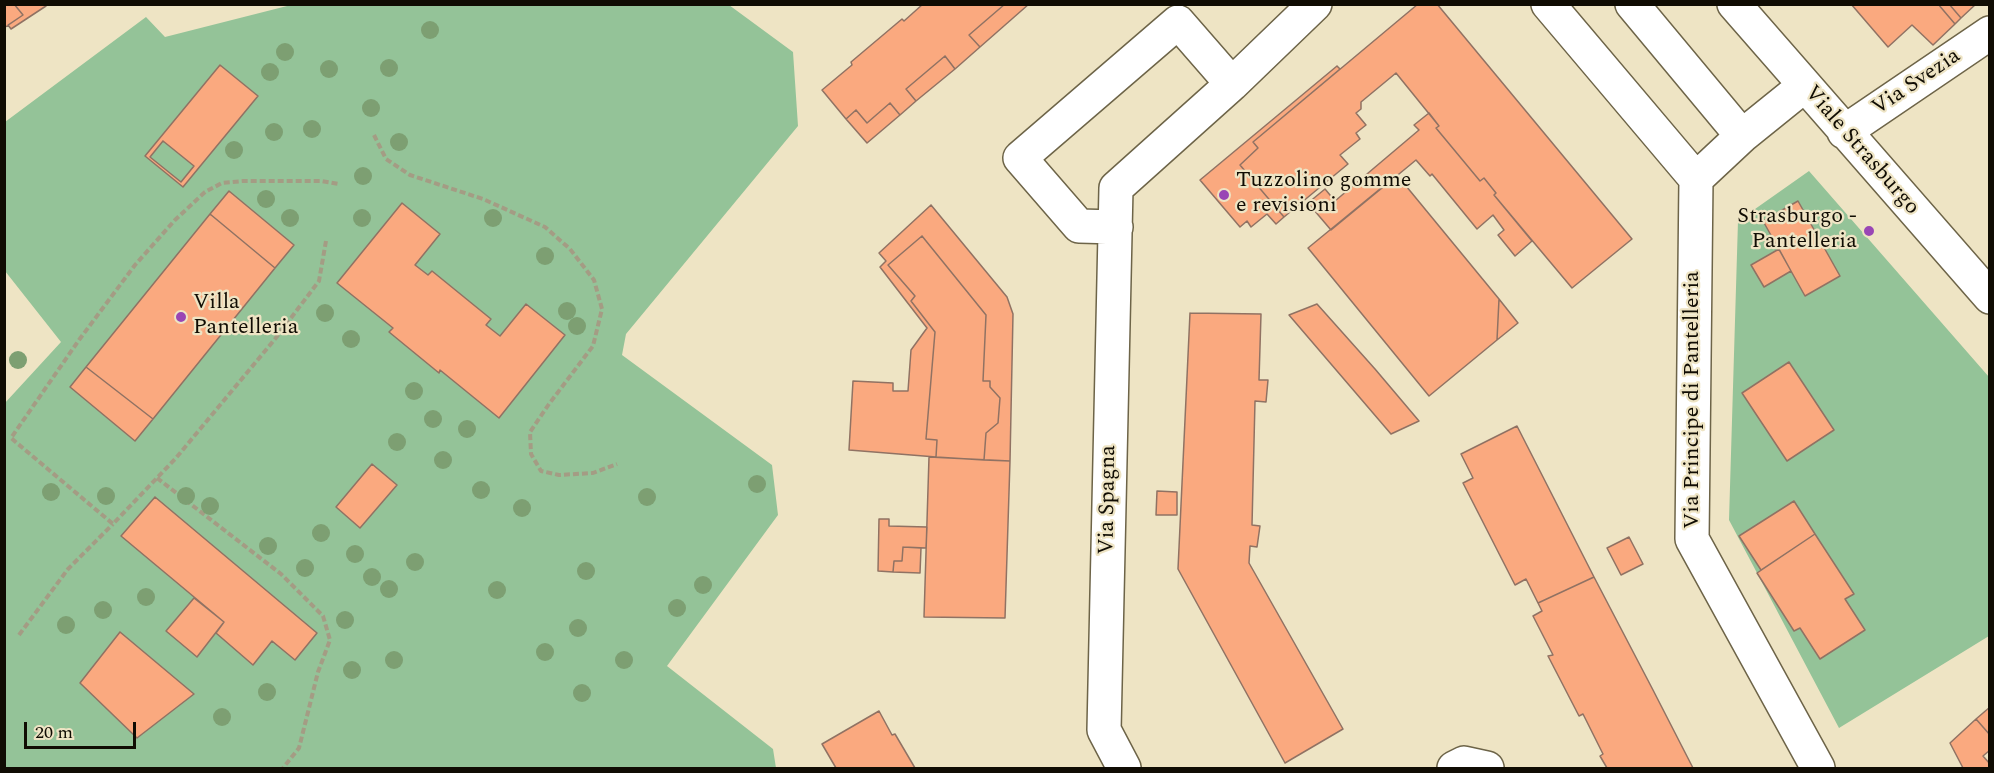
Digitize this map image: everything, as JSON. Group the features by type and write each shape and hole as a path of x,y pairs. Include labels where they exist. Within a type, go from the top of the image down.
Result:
{"street":[{"name":"Via Spagna","path":"1124,768 1104,730 1116,188 1232,84 1315,4"},
{"path":"1548,4 1696,179 1742,136 1804,86"},
{"path":"1632,4 1742,136"},
{"name":"Viale Strasburgo","path":"1734,4 1989,297"},
{"path":"1116,227 1079,226 1020,158 1178,22 1232,84"},
{"name":"Via Svezia","path":"1845,132 1989,33"},
{"name":"Via Principe di Pantelleria","path":"1696,179 1692,539 1818,768"},
{"path":"1454,768 1464,763 1487,768"}],"path":[{"path":"374,135 386,159 410,175 483,200 544,228 570,249 594,280 602,309 593,346 530,432 531,454 541,471 559,475 593,473 617,464"},
{"path":"113,524 11,438 79,340 135,265 175,220 205,192 222,183 243,181 339,184"},
{"path":"19,635 68,569 176,458 275,339 319,281 326,241"},
{"path":"157,478 281,574 323,616 330,640 318,672 299,748 283,768"}],"green space":[{"path":"291,5 729,5 793,52 798,126 626,334 622,355 772,465 778,515 667,666 773,749 776,768 5,768 4,404 61,342 5,271 5,122 146,17 165,37"},
{"path":"1809,171 1989,377 1989,636 1839,728 1729,520 1738,221"}],"building":[{"path":"4,4 14,4 23,15 4,28"},
{"path":"14,4 45,4 46,6 11,29 8,25 23,15"},
{"path":"923,4 1005,4 969,35 980,47 955,69 945,56 906,89 916,101 900,115 890,103 867,123 856,110 846,119 822,90 852,65 851,62"},
{"path":"1005,4 1029,4 980,47 969,35"},
{"path":"1418,4 1437,4 1632,239 1572,288 1494,195 1496,193 1484,178 1480,181 1436,128 1439,126 1396,73 1361,102 1361,109 1356,113 1366,125 1356,133 1360,139 1340,155 1348,164 1284,217 1240,165 1258,148 1253,142"},
{"path":"1851,4 1938,4 1955,24 1933,45 1912,25 1888,47"},
{"path":"1938,4 1949,4 1961,18 1955,24"},
{"path":"1949,4 1976,4 1961,18"},
{"path":"945,56 955,69 916,101 906,89"},
{"path":"220,65 258,96 183,187 145,156"},
{"path":"1337,66 1340,69 1253,142 1258,148 1240,165 1284,217 1276,224 1267,214 1251,227 1247,221 1240,227 1200,180"},
{"path":"890,103 900,115 867,143 846,119 856,110 867,123"},
{"path":"1429,113 1439,126 1436,128 1480,181 1484,178 1496,193 1494,195 1532,241 1515,256 1498,235 1504,230 1493,215 1477,229 1432,174 1430,176 1416,160 1331,230 1308,203 1325,189 1335,201 1419,130 1414,125"},
{"path":"163,141 194,166 181,182 150,157"},
{"path":"1397,175 1499,299 1497,340 1429,396 1308,248"},
{"path":"229,191 294,245 275,268 210,214"},
{"path":"1798,201 1840,276 1805,296 1763,221"},
{"path":"402,203 440,234 415,265 428,275 432,271 491,319 486,325 500,336 526,304 565,335 499,418 389,332 393,328 337,283"},
{"path":"931,205 1007,297 1013,314 1010,461 984,460 986,433 998,423 1000,398 990,387 990,381 983,381 986,315 922,236 888,265 915,296 911,301 935,332 926,439 937,440 936,457 849,450 853,381 893,383 893,391 908,391 911,350 927,328 880,267 886,261 879,253"},
{"name":"Villa Pantelleria","path":"210,214 275,268 153,419 86,367"},
{"path":"922,236 986,315 983,381 990,381 990,387 1000,398 998,423 986,433 984,460 936,457 937,440 926,439 935,332 911,301 915,296 888,265"},
{"path":"1779,249 1791,271 1764,287 1751,265"},
{"path":"1499,299 1518,323 1497,340"},
{"path":"1317,304 1419,421 1391,434 1289,315"},
{"path":"1190,313 1261,314 1259,380 1268,380 1266,402 1255,401 1252,525 1260,526 1257,547 1250,546 1249,563 1343,729 1285,763 1178,569"},
{"path":"1789,362 1834,430 1787,461 1742,393"},
{"path":"86,367 153,419 135,441 70,387"},
{"path":"1517,426 1594,577 1538,603 1526,579 1515,585 1463,483 1473,478 1461,454"},
{"path":"929,457 1010,461 1005,618 924,617"},
{"path":"372,464 397,485 360,528 336,507"},
{"path":"1157,491 1177,492 1177,515 1156,515"},
{"path":"155,497 317,633 295,660 272,641 253,665 216,633 224,622 121,536"},
{"path":"1794,501 1815,534 1761,570 1739,536"},
{"path":"879,519 889,519 889,526 927,527 926,548 903,547 902,561 894,561 893,572 878,571"},
{"path":"1815,534 1854,594 1845,599 1865,630 1820,659 1800,628 1794,631 1757,573"},
{"path":"1629,537 1643,564 1621,575 1607,548"},
{"path":"903,547 921,548 920,573 893,572 894,561 902,561"},
{"path":"1594,577 1693,768 1607,768 1600,756 1603,754 1583,714 1579,716 1548,656 1553,655 1533,616 1542,611 1538,603"},
{"path":"194,598 224,622 197,657 166,631"},
{"path":"120,632 194,694 137,738 80,683"},
{"path":"1990,707 1990,735 1976,719"},
{"path":"879,711 892,735 895,734 915,768 836,768 822,744"},
{"path":"1976,719 1990,735 1990,750 1983,756 1990,764 1990,768 1963,768 1950,743"}],"place":[{"name":"Tuzzolino gomme e revisioni","path":"1224,195"},
{"name":"Strasburgo - Pantelleria","path":"1869,231"},
{"name":"Villa Pantelleria","path":"181,317"}]}
